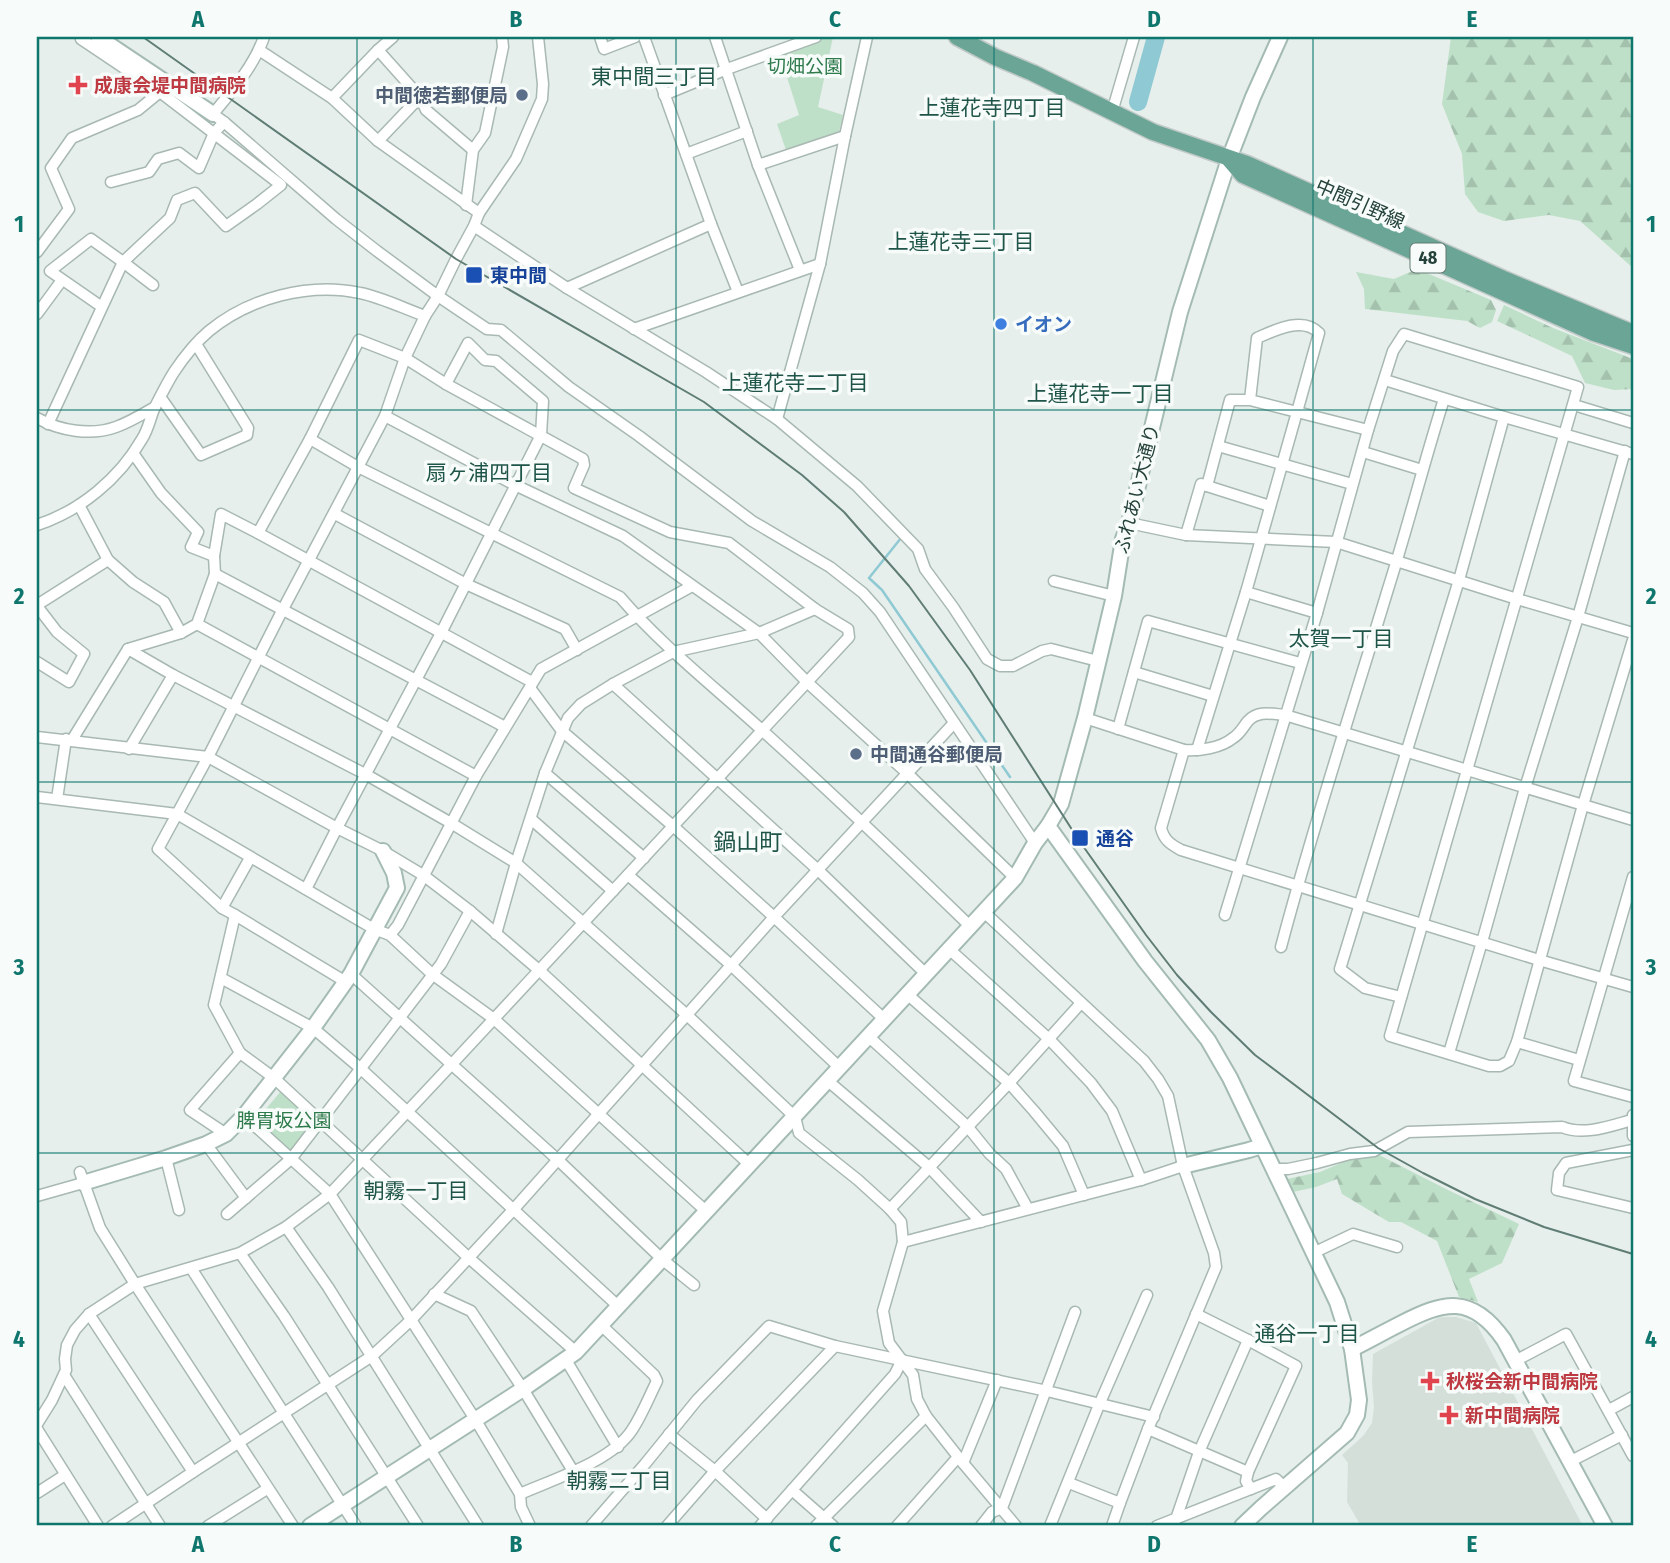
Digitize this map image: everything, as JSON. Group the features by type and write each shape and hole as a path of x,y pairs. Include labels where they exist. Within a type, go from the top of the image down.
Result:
{"main road":[{"name":"中間引野線","path":"957,37 979,42 1033,73 1153,132 1247,164 1494,275 1633,333"},
{"name":"中間引野線","path":"1229,159 1243,175 1594,333 1633,346"}],"street":[{"path":"48,424 122,262 170,218 177,200 195,193 226,226 281,185 214,132 81,39 82,37"},
{"path":"98,37 219,118 336,219 438,296 487,329 502,330 569,387 752,521 830,567 863,593 880,612 1035,844"},
{"path":"111,182 149,172 158,159 179,153 199,168 219,118 264,37"},
{"path":"332,97 393,37"},
{"path":"467,205 473,150 485,134 503,47 502,37"},
{"path":"538,37 542,99 516,159 478,213 474,226 405,358 386,416 158,849 222,908 348,978 399,1017 557,1159 663,1260 694,1284"},
{"path":"600,37 604,49 635,37"},
{"path":"644,37 738,292"},
{"path":"716,37 758,165 800,270"},
{"path":"664,95 816,37"},
{"path":"777,419 820,264 867,37"},
{"path":"1114,114 1135,37"},
{"name":"ふれあい大通り","path":"310,1526 571,1356 708,1212 1015,878 1061,804 1115,596 1122,538 1129,523 1177,323 1229,159 1280,37"},
{"path":"259,50 332,97 378,141 478,213"},
{"path":"378,50 420,97 426,110 473,150"},
{"path":"37,252 69,209 51,168 72,138 138,110 160,92"},
{"path":"378,141 420,97"},
{"path":"685,154 747,131"},
{"path":"758,165 845,136"},
{"path":"567,288 711,224"},
{"path":"474,226 567,288 706,372 777,419 857,486 913,543 925,569 987,659 1000,666 1013,666 1051,649 1098,661"},
{"path":"102,307 50,271 91,239 153,285"},
{"path":"634,329 820,264"},
{"path":"37,314 62,280"},
{"path":"37,525 79,505 115,475 144,437 174,372 209,331 236,313 273,298 303,290 323,289 361,293 425,317"},
{"path":"1197,750 1246,592 1319,333 1314,327 1297,324 1257,338 1250,400"},
{"path":"1225,915 1317,613 1368,430 1393,351 1404,334 1578,387 1390,1036 1489,1066 1500,1066 1509,1062 1633,640"},
{"path":"98,1526 37,1426 66,1370 67,1345 75,1330 89,1314 135,1284 240,1254 285,1227 330,1194 849,638 848,629 815,609 729,543 670,532 574,488 584,466 583,459 446,384 405,358 359,340 310,439 258,534"},
{"path":"306,889 541,435 543,401 496,361 485,360 468,343 446,384"},
{"path":"158,402 201,455 247,435 248,428 196,344"},
{"path":"1385,380 1629,452 1525,788 1449,1053"},
{"path":"1282,947 1297,886 1444,399"},
{"path":"1207,486 1230,400 1250,400 1368,430"},
{"path":"37,418 70,430 91,432 115,428 158,402"},
{"path":"1574,405 1633,423"},
{"path":"386,416 515,485 623,536 759,633 808,683 907,773 1015,878"},
{"path":"1401,997 1366,988 1340,969 1459,580 1504,417"},
{"path":"310,439 358,467 620,597 673,652 763,730 971,927"},
{"path":"1218,446 1352,484"},
{"path":"1363,452 1422,470"},
{"path":"133,453 161,493 198,532 191,547 214,556"},
{"path":"1186,536 1201,484 1270,506"},
{"path":"79,505 108,560 133,582 164,602 181,633"},
{"path":"57,799 69,740 128,649 181,633 197,624 215,574 214,556 221,514 441,632 531,685 562,731 775,917 884,1019"},
{"path":"335,514 466,584 565,629 577,650"},
{"path":"1129,523 1186,536 1336,542 1633,633"},
{"path":"37,662 69,682 85,654 57,632 37,605 108,560"},
{"path":"215,574 505,727"},
{"path":"1054,581 1115,596"},
{"path":"390,935 398,925 476,776 541,668 692,586"},
{"path":"1246,592 1317,613"},
{"path":"496,934 545,773 568,718 581,704 612,684 673,652 759,633 815,609"},
{"path":"1118,729 1148,621 1300,663"},
{"path":"197,624 476,776"},
{"path":"128,649 365,774 516,863 687,1015 795,1117 799,1133 890,1209 901,1222 903,1242 883,1311 889,1343 912,1375 917,1399 926,1416 1016,1526"},
{"path":"1135,672 1213,696"},
{"path":"129,749 173,675"},
{"path":"612,684 818,870 926,974"},
{"path":"1085,718 1184,750 1197,750 1233,739 1250,718 1264,713 1285,715 1633,820"},
{"path":"112,1526 372,1356 411,1321 731,965 954,723"},
{"path":"37,737 208,757 383,851 424,876 470,911 540,971 750,1165"},
{"path":"1184,750 1161,828 1171,845 1297,886 1633,987"},
{"path":"545,773 644,858"},
{"path":"37,797 177,814 374,929 390,935 432,974 494,1019 708,1212"},
{"path":"531,819 613,891"},
{"path":"1048,826 1145,961 1208,1040 1234,1086 1337,1302 1352,1349 1359,1400 1357,1415 1347,1433 1242,1526"},
{"path":"37,1196 82,1177 166,1158 226,1134 274,1078 348,978 397,888 394,873 383,851"},
{"path":"222,908 250,858"},
{"path":"628,875 731,965 840,1068"},
{"path":"1633,877 1574,1081 1633,1097"},
{"path":"227,1214 291,1159 441,964 470,911"},
{"path":"984,912 1144,1061 1158,1079 1168,1096 1183,1166 1214,1253 1216,1268 1112,1526"},
{"path":"235,915 214,1005 240,1053 274,1078 571,1356 618,1447"},
{"path":"949,949 1049,1039 1091,1083 1112,1111 1141,1180"},
{"path":"221,978 313,1028 618,1306"},
{"path":"907,994 1009,1083 1063,1146 1084,1195"},
{"path":"890,1209 1081,1003"},
{"path":"869,1037 967,1126 1006,1169 1028,1209"},
{"path":"1517,1042 1579,1060"},
{"path":"226,1134 190,1110 240,1053"},
{"path":"828,1081 929,1167 981,1222"},
{"path":"244,1116 330,1194 475,1419 520,1494 521,1507 530,1526"},
{"path":"1272,1169 1296,1167 1350,1153 1374,1151 1408,1132 1562,1127 1571,1131 1595,1130 1633,1117 1633,1136"},
{"path":"206,1144 246,1198"},
{"path":"903,1242 1262,1146"},
{"path":"1633,1150 1566,1163 1559,1173 1557,1190 1633,1208"},
{"path":"166,1158 179,1210"},
{"path":"82,1177 100,1228 293,1526"},
{"path":"285,1227 328,1287 478,1526"},
{"path":"1313,1253 1353,1234 1397,1247"},
{"path":"240,1254 284,1316 418,1526"},
{"path":"191,1268 356,1526"},
{"path":"434,1294 471,1311 573,1471"},
{"path":"1050,1526 1147,1295"},
{"path":"1352,1349 1423,1312 1443,1306 1457,1305 1481,1314 1493,1324 1515,1361 1605,1526"},
{"path":"981,1526 992,1512 1002,1508 1075,1312"},
{"path":"89,1314 193,1472"},
{"path":"1196,1314 1296,1366 1248,1472 1246,1481 1251,1489"},
{"path":"520,1494 592,1463 618,1447 632,1430 657,1381 601,1325"},
{"path":"591,1526 697,1400 769,1326 835,1346 1047,1391 1154,1417"},
{"path":"1515,1361 1566,1334 1633,1456"},
{"path":"1176,1519 1199,1452 1248,1340"},
{"path":"667,1526 715,1471 835,1346"},
{"path":"669,1434 715,1471 763,1522 895,1374 902,1360"},
{"path":"64,1375 160,1526"},
{"path":"897,1526 960,1460 997,1380"},
{"path":"1609,1410 1633,1397"},
{"path":"820,1522 926,1416"},
{"path":"1149,1429 1248,1472"},
{"path":"1569,1462 1622,1435"},
{"path":"37,1493 65,1475"},
{"path":"1157,1526 1276,1479 1284,1487"},
{"path":"1069,1483 1120,1503"},
{"path":"208,1526 267,1489"},
{"path":"792,1490 820,1522 833,1526"}],"shaded area":[{"name":"新中間病院","path":"1444,1317 1456,1317 1476,1323 1583,1526 1361,1526 1347,1502 1348,1463 1342,1455 1363,1436 1372,1423 1373,1354"}],"green space":[{"name":"切畑公園","path":"820,37 833,37 818,107 843,115 839,132 786,150 777,124 799,115 779,52"},
{"path":"1451,37 1633,37 1633,268 1580,221 1549,215 1504,221 1478,212 1465,194 1462,154 1442,104"},
{"path":"1417,269 1491,300 1496,310 1492,322 1480,328 1467,321 1365,309 1364,289 1356,272 1394,279"},
{"path":"1504,305 1553,328 1633,359 1633,389 1614,390 1585,383 1572,356 1497,321"},
{"name":"脾胃坂公園","path":"281,1091 316,1122 291,1154 256,1121"},
{"path":"1379,1155 1519,1224 1502,1263 1469,1279 1478,1302 1459,1297 1437,1241 1401,1222 1389,1222 1342,1194 1337,1179 1293,1192 1287,1179 1320,1172 1353,1158"}],"waterway":[{"path":"1138,102 1156,37"},
{"path":"901,538 869,578 882,590 1010,777"}],"tram line":[{"path":"143,37 456,259 704,402 802,475 844,512 909,586 970,670 1078,839 1146,935 1177,975 1255,1055 1378,1148 1423,1173 1475,1199 1544,1227 1633,1254"}],"place":[{"name":"成康会堤中間病院","path":"78,85"},
{"name":"中間徳若郵便局","path":"522,95"},
{"name":"東中間","path":"474,275"},
{"name":"イオン","path":"1001,324"},
{"name":"中間通谷郵便局","path":"856,754"},
{"name":"通谷","path":"1080,838"},
{"name":"秋桜会新中間病院","path":"1430,1381"},
{"name":"新中間病院","path":"1449,1415"}],"district":[{"name":"東中間三丁目","path":"654,77"},
{"name":"上蓮花寺四丁目","path":"992,108"},
{"name":"上蓮花寺三丁目","path":"961,242"},
{"name":"上蓮花寺二丁目","path":"795,383"},
{"name":"上蓮花寺一丁目","path":"1100,394"},
{"name":"扇ヶ浦四丁目","path":"489,473"},
{"name":"太賀一丁目","path":"1341,639"},
{"name":"鍋山町","path":"748,842"},
{"name":"朝霧一丁目","path":"416,1191"},
{"name":"通谷一丁目","path":"1307,1334"},
{"name":"朝霧二丁目","path":"619,1481"}]}
